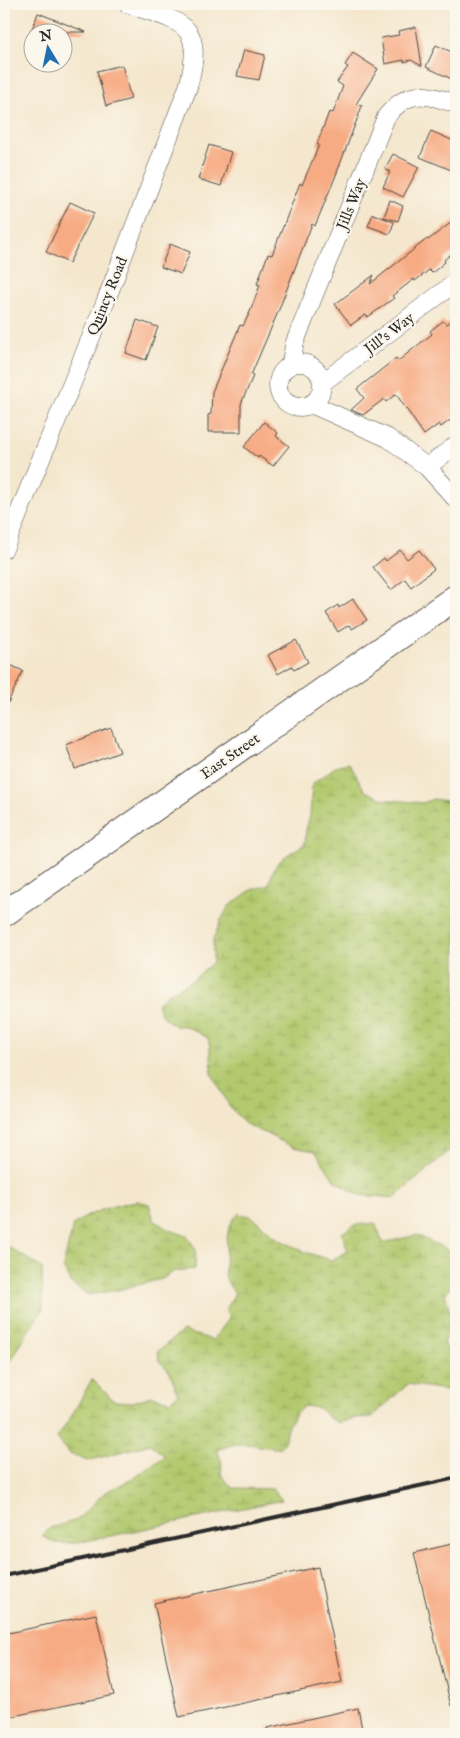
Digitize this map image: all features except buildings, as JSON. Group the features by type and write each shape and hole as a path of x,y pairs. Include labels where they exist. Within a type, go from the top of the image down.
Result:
{"main road":[{"name":"East Street","path":"4,914 456,597"}],"street":[{"name":"Quincy Road","path":"4,549 105,303 188,88 194,66 193,40 186,28 176,22 128,4"},
{"name":"Jills Way","path":"456,104 430,96 413,96 397,104 386,116 295,342 290,366 281,376 279,382 281,395 291,405 304,406 310,404 388,438 427,467 456,499"},
{"name":"Jill's Way","path":"322,383 456,282"},
{"path":"290,366 297,363 311,366 320,376 322,383 320,396 310,404"},
{"path":"427,467 456,445"}],"green space":[{"path":"349,763 365,791 383,799 423,803 433,799 456,805 456,1145 394,1198 359,1195 334,1180 315,1151 293,1147 244,1123 230,1107 212,1074 208,1038 186,1026 175,1026 162,1016 157,1004 169,993 193,980 213,962 213,940 229,906 251,890 269,885 277,864 305,844 310,816 312,784 338,765"},
{"path":"138,1201 149,1204 154,1220 167,1229 187,1236 196,1250 195,1269 175,1271 162,1279 88,1295 71,1283 63,1267 73,1225 89,1215 104,1209"},
{"path":"238,1214 251,1216 278,1239 305,1252 331,1260 348,1251 342,1233 355,1225 375,1223 383,1243 417,1235 446,1249 456,1261 456,1279 445,1294 451,1316 444,1343 456,1366 456,1387 451,1391 408,1384 372,1417 355,1418 339,1423 329,1418 319,1408 304,1406 290,1422 280,1448 238,1444 217,1450 222,1463 221,1474 232,1488 273,1489 282,1500 77,1543 55,1543 42,1536 50,1528 77,1520 105,1492 133,1479 165,1456 150,1444 87,1461 70,1454 57,1438 92,1379 114,1401 133,1402 151,1396 170,1401 178,1394 169,1371 159,1361 158,1351 183,1331 213,1340 229,1319 226,1310 235,1293 226,1278 226,1251 229,1227"},
{"path":"4,1244 42,1268 43,1310 28,1331 12,1360 4,1361"}],"railway":[{"path":"4,1576 456,1478"}]}
